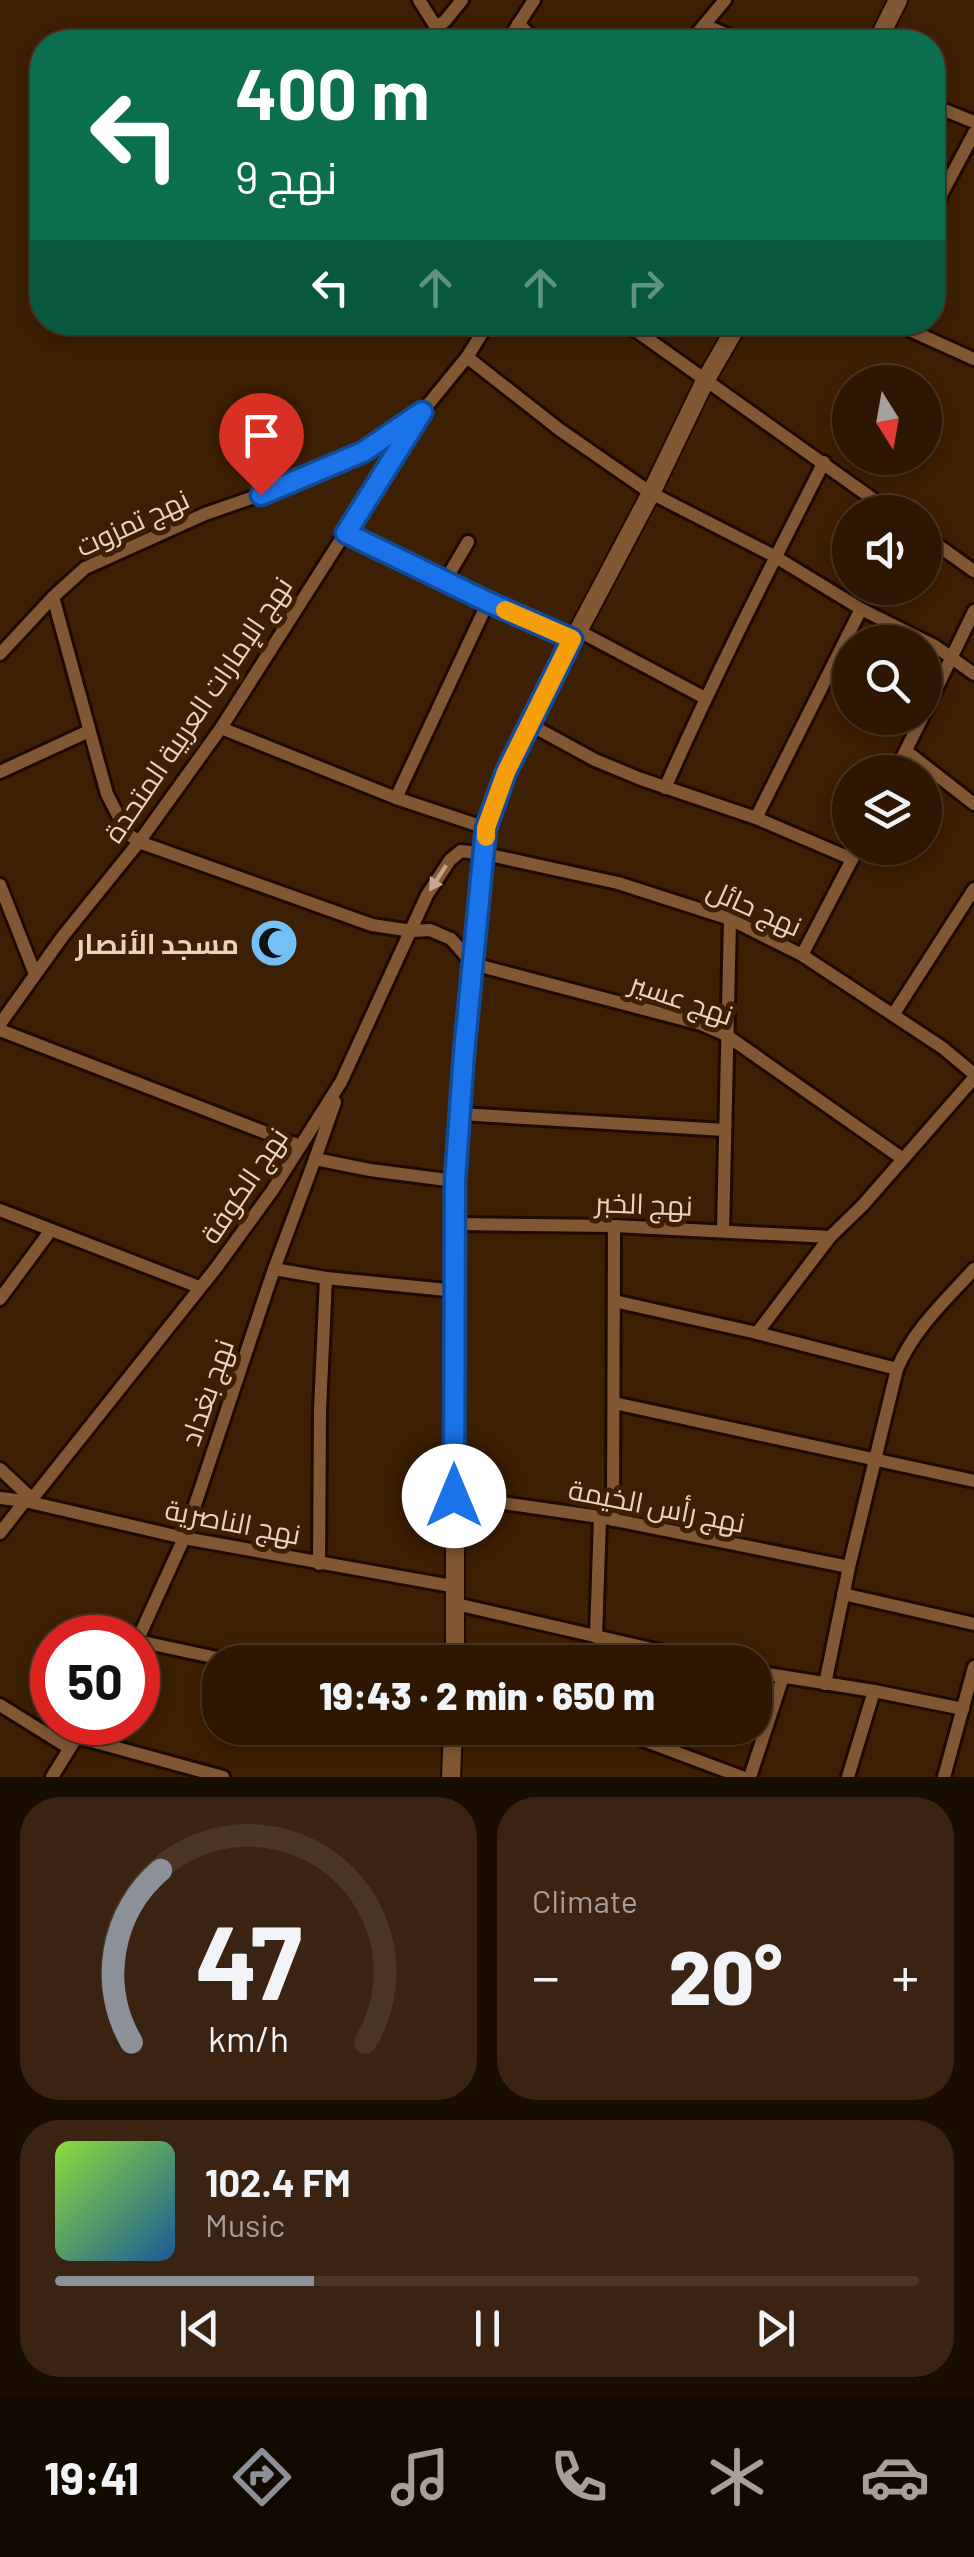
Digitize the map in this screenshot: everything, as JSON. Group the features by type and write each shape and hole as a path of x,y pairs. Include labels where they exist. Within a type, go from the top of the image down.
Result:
{"main road":[{"path":"883,30 898,0"},
{"path":"455,1645 455,1181 486,828 506,772 574,635 732,335"},
{"path":"451,1777 452,1745"}],"street":[{"path":"418,0 437,30"},
{"path":"436,27 462,0"},
{"path":"514,30 534,0"},
{"path":"699,30 725,0"},
{"path":"518,24 525,30"},
{"path":"704,24 717,30"},
{"path":"945,110 974,122"},
{"path":"945,188 974,134"},
{"name":"نهج تمزوت","path":"0,654 85,568 205,514 289,485 363,452 422,412 481,335"},
{"path":"642,335 868,495"},
{"path":"921,335 974,359"},
{"path":"467,357 560,430 651,492 934,646 974,674"},
{"name":"نهج الإمارات العربية المتحدة","path":"0,1027 35,974 140,842 221,728 422,412"},
{"path":"665,788 774,556 824,463"},
{"path":"346,533 488,602 574,635 705,698"},
{"path":"445,581 468,542"},
{"path":"942,548 974,571"},
{"path":"53,597 107,794 128,832 140,842 372,925 412,932 430,930 451,939 473,964"},
{"path":"396,798 488,602"},
{"path":"756,818 861,609"},
{"path":"942,678 974,611"},
{"path":"530,724 595,760 832,845"},
{"path":"221,728 396,798 486,828"},
{"path":"0,772 89,731"},
{"path":"904,755 914,735"},
{"path":"906,751 974,804"},
{"name":"نهج الكوفة","path":"0,1533 216,1268 272,1191 342,1082 427,896 450,860 461,851 485,854"},
{"name":"نهج حائل","path":"485,854 618,883 730,919 802,955 943,1048 974,1076"},
{"path":"802,955 849,865"},
{"path":"0,886 35,974"},
{"path":"893,1015 974,889"},
{"path":"723,1231 730,919"},
{"name":"نهج عسير","path":"473,964 701,1024 726,1035 903,1159"},
{"path":"0,1027 300,1146"},
{"path":"756,1333 830,1237 863,1206 974,1076"},
{"name":"نهج بغداد","path":"149,1615 184,1538 274,1269 342,1082"},
{"path":"460,1114 725,1130"},
{"path":"315,1159 455,1181"},
{"path":"0,1210 199,1287"},
{"name":"نهج الخبر","path":"456,1224 614,1226 830,1237"},
{"path":"596,1637 614,1403 614,1226"},
{"path":"0,1298 52,1230"},
{"path":"274,1269 456,1291"},
{"path":"825,1684 898,1369 906,1347 925,1321 974,1270"},
{"path":"319,1564 326,1278"},
{"path":"614,1300 898,1369"},
{"path":"614,1403 974,1481"},
{"path":"0,1469 29,1500"},
{"name":"نهج رأس الخيمة","path":"454,1496 606,1518 849,1568"},
{"name":"نهج الناصرية","path":"0,1498 29,1500 184,1538 319,1564 456,1596 632,1645"},
{"path":"843,1594 974,1624"},
{"path":"160,1645 202,1654"},
{"path":"944,1777 974,1667"},
{"path":"772,1675 963,1709"},
{"path":"750,1777 783,1677"},
{"path":"848,1777 874,1691"},
{"path":"0,1705 30,1721"},
{"path":"52,1777 72,1745"},
{"path":"82,1745 223,1777"},
{"path":"656,1745 742,1777"}],"slow traffic":[{"path":"486,837 506,772 572,639 505,610"}],"place":[{"name":"مسجد الأنصار","path":"274,943"}],"route":[{"path":"261,495 363,452 422,412 346,533 572,639 506,772 486,828 455,1181 454,1496"}]}
